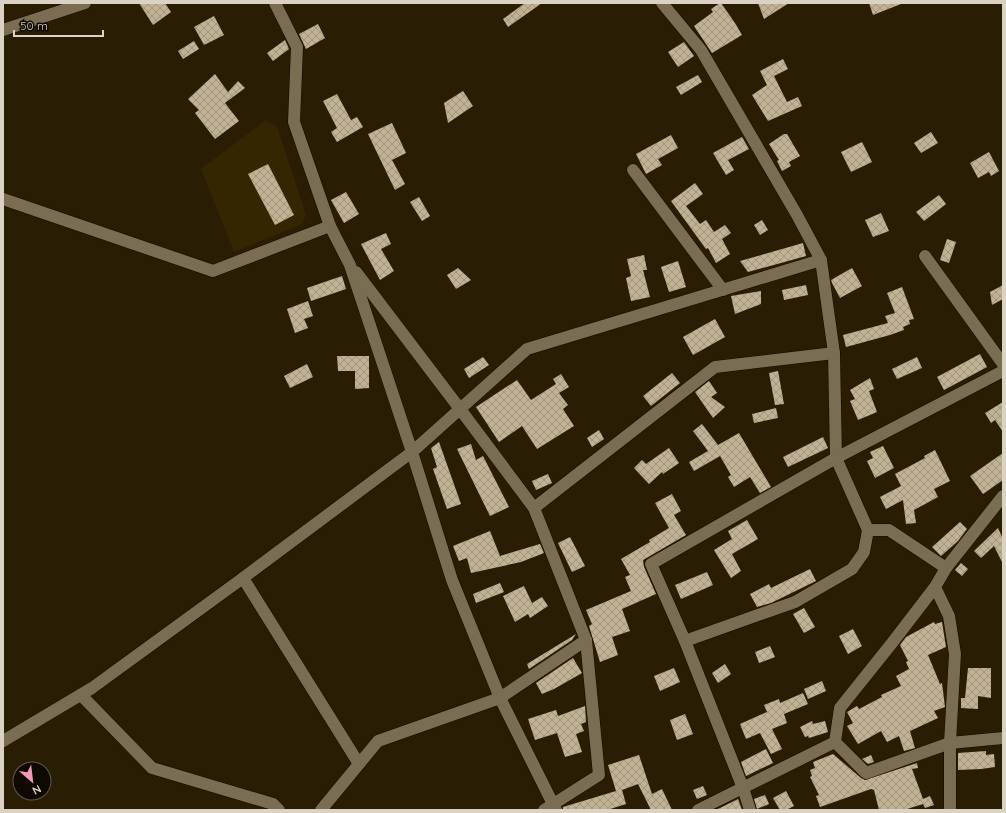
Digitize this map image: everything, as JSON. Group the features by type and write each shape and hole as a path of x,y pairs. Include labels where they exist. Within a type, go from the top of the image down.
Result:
{"street":[{"path":"3,30 85,3"},
{"path":"275,3 297,47 294,122 330,226 350,265 412,452 452,580 500,698 551,808 599,776 586,640 534,508 350,265"},
{"path":"662,3 701,50 797,215 821,260 834,353 836,458 868,530 864,552 852,568 839,576 795,602 685,641"},
{"path":"633,170 723,290"},
{"path":"3,199 213,271 330,226"},
{"path":"924,256 1003,364"},
{"path":"3,741 92,688 412,452 527,348 821,260"},
{"path":"534,508 715,367 834,353"},
{"path":"750,810 743,788 685,641 651,564 836,458 1003,371"},
{"path":"834,742 840,708 935,587 946,568 1003,496"},
{"path":"868,530 889,530 946,568"},
{"path":"243,578 359,764"},
{"path":"935,587 949,616 955,654 950,743 950,810"},
{"path":"321,810 378,740 500,698 586,640"},
{"path":"81,695 152,768 273,804 279,810"},
{"path":"834,742 866,773 950,743 1003,738"},
{"path":"698,810 834,742"}],"shaded area":[{"path":"266,120 277,127 306,215 302,224 234,252 201,169"}],"building":[{"path":"139,3 165,3 171,12 153,25"},
{"path":"525,3 542,3 508,27 503,19"},
{"path":"720,3 742,35 712,53 694,26 713,12 711,9"},
{"path":"758,3 789,3 764,19"},
{"path":"869,3 901,3 901,4 873,15"},
{"path":"214,16 224,35 204,45 194,27"},
{"path":"318,24 325,38 306,49 299,34"},
{"path":"285,40 289,49 273,61 267,53"},
{"path":"194,41 199,49 183,59 178,51"},
{"path":"684,42 694,56 678,67 668,52"},
{"path":"783,59 788,69 774,76 787,102 798,97 802,106 768,121 752,95 767,85 760,71"},
{"path":"215,74 228,92 238,81 245,88 225,103 239,121 215,139 195,113 199,110 188,99"},
{"path":"698,75 702,82 681,95 676,87"},
{"path":"463,91 473,106 448,123 444,103"},
{"path":"337,94 351,120 357,117 363,127 337,142 331,132 337,128 323,101"},
{"path":"392,123 406,153 392,160 405,184 395,190 368,134"},
{"path":"931,132 938,143 921,153 914,143"},
{"path":"784,134 787,134 800,156 789,162 791,166 782,171 777,161 779,160 769,144"},
{"path":"671,135 678,148 658,159 662,165 646,174 636,154"},
{"path":"742,137 749,149 728,160 734,170 726,175 713,153"},
{"path":"862,142 872,162 851,172 841,152"},
{"path":"989,152 999,171 991,176 989,172 978,178 970,163"},
{"path":"268,164 294,215 275,225 248,174"},
{"path":"695,183 703,194 686,206 700,224 706,220 714,232 725,225 731,233 722,239 730,254 716,263 708,248 706,249 671,201"},
{"path":"346,192 359,214 344,223 331,200"},
{"path":"939,195 946,204 924,221 916,212"},
{"path":"419,197 430,216 422,221 410,202"},
{"path":"881,213 889,231 873,237 865,220"},
{"path":"762,220 768,230 760,235 754,225"},
{"path":"386,233 391,244 381,249 394,271 380,280 361,244"},
{"path":"947,239 956,242 949,263 940,260"},
{"path":"803,243 806,256 748,272 740,261"},
{"path":"644,255 647,270 643,270 650,297 631,301 626,278 631,276 627,259"},
{"path":"678,261 686,287 669,292 661,267"},
{"path":"458,268 471,280 456,289 447,275"},
{"path":"852,268 862,286 840,298 831,280"},
{"path":"342,276 346,289 311,301 307,288"},
{"path":"806,285 808,295 784,300 782,290"},
{"path":"1003,285 1003,299 992,305 990,292"},
{"path":"902,287 914,319 909,320 910,324 903,327 904,330 846,347 843,335 888,323 885,316 895,313 887,293"},
{"path":"761,291 761,304 735,314 731,296"},
{"path":"308,301 313,316 304,319 308,328 295,333 287,309"},
{"path":"715,319 725,337 693,355 683,337"},
{"path":"980,354 987,367 944,390 937,377"},
{"path":"337,356 369,356 369,388 355,389 355,371 338,371"},
{"path":"483,357 489,365 469,378 464,369"},
{"path":"917,357 922,368 897,379 892,369"},
{"path":"307,364 313,377 290,388 284,376"},
{"path":"778,371 784,404 775,405 769,373"},
{"path":"672,373 680,383 651,406 643,396"},
{"path":"561,374 569,387 559,393 568,405 563,409 574,426 537,449 522,426 499,442 476,407 517,380 531,400 556,384 553,379"},
{"path":"870,378 874,389 869,391 877,412 858,420 850,401 855,399 850,390"},
{"path":"709,381 717,393 711,397 725,407 713,418 695,392"},
{"path":"1003,402 1003,432 995,420 991,423 985,413"},
{"path":"776,408 778,418 754,423 752,414"},
{"path":"702,424 718,445 739,433 771,487 760,493 750,477 734,487 728,477 731,475 720,456 694,471 689,462 708,451 693,431"},
{"path":"599,430 604,439 592,447 587,438"},
{"path":"823,437 828,448 788,467 783,457"},
{"path":"439,442 461,504 447,509 433,469 437,467 431,448"},
{"path":"471,444 476,460 483,456 509,507 490,516 457,449"},
{"path":"883,446 894,468 875,478 867,461 873,458 870,452"},
{"path":"669,448 679,463 663,474 662,472 649,484 634,468 642,460 646,464"},
{"path":"935,450 950,481 934,489 938,497 914,510 916,523 906,524 903,500 886,509 880,497 901,486 895,474 925,458 924,456"},
{"path":"1003,453 1003,480 983,494 970,476"},
{"path":"548,474 552,483 536,490 532,481"},
{"path":"672,494 681,511 674,515 686,535 643,560 644,567 656,594 622,609 630,631 612,637 618,655 600,662 589,626 592,624 586,610 631,591 625,577 630,575 621,559 650,542 649,540 669,528 655,503"},
{"path":"747,520 758,539 732,554 741,571 731,578 714,550 732,539 728,531"},
{"path":"960,522 967,529 958,541 941,556 932,547"},
{"path":"998,528 1003,539 1003,564 994,546 981,558 974,551"},
{"path":"490,531 500,556 540,544 544,553 521,562 471,573 467,558 459,561 453,546"},
{"path":"570,537 585,566 572,572 558,543"},
{"path":"961,563 968,569 962,576 955,570"},
{"path":"810,569 816,581 771,603 757,607 750,594 769,584 771,588"},
{"path":"707,572 713,585 681,599 675,585"},
{"path":"500,583 504,592 476,603 473,594"},
{"path":"524,586 532,603 542,597 548,606 530,618 528,614 515,622 503,596"},
{"path":"804,608 815,627 804,633 793,614"},
{"path":"934,622 935,624 942,622 946,647 928,655 940,684 942,683 945,707 934,711 938,718 910,731 915,748 904,751 899,736 887,742 881,731 858,744 847,726 853,723 847,712 857,706 859,709 882,697 881,695 901,686 896,676 909,669 906,662 908,661 900,645 906,637"},
{"path":"853,629 862,646 848,654 839,636"},
{"path":"576,634 572,640 529,669 527,664"},
{"path":"770,646 775,657 759,663 755,652"},
{"path":"573,658 582,673 542,694 536,683"},
{"path":"725,664 731,674 718,683 712,673"},
{"path":"674,668 680,682 660,691 654,676"},
{"path":"968,668 991,668 991,698 978,696 978,709 961,708 961,698 965,698"},
{"path":"822,681 826,691 808,699 804,689"},
{"path":"803,693 808,704 784,714 787,723 772,729 782,749 771,754 760,733 746,739 740,724 767,712 764,705 779,699 780,703"},
{"path":"585,706 586,722 581,724 584,731 576,734 582,752 565,757 557,733 535,740 528,719 556,710 558,716"},
{"path":"685,714 693,734 677,740 670,720"},
{"path":"812,721 813,724 825,721 828,732 809,738 808,736 805,737 800,727"},
{"path":"766,749 773,763 746,776 741,762"},
{"path":"986,751 986,755 994,754 995,767 958,770 958,753"},
{"path":"833,754 865,780 917,763 918,768 912,769 923,799 930,796 934,805 925,808 923,804 904,810 879,810 874,790 871,789 820,807 816,796 819,795 810,777 812,776 810,770 815,768 813,762"},
{"path":"639,755 652,794 662,789 672,810 651,810 638,784 622,790 626,804 607,810 563,810 563,807 616,791 608,765"},
{"path":"871,755 874,762 868,764 862,759"},
{"path":"703,786 707,795 697,799 693,790"},
{"path":"786,791 794,806 786,810 780,810 773,798"},
{"path":"765,795 769,804 757,809 754,799"},
{"path":"738,799 742,810 715,810 720,808"}]}
